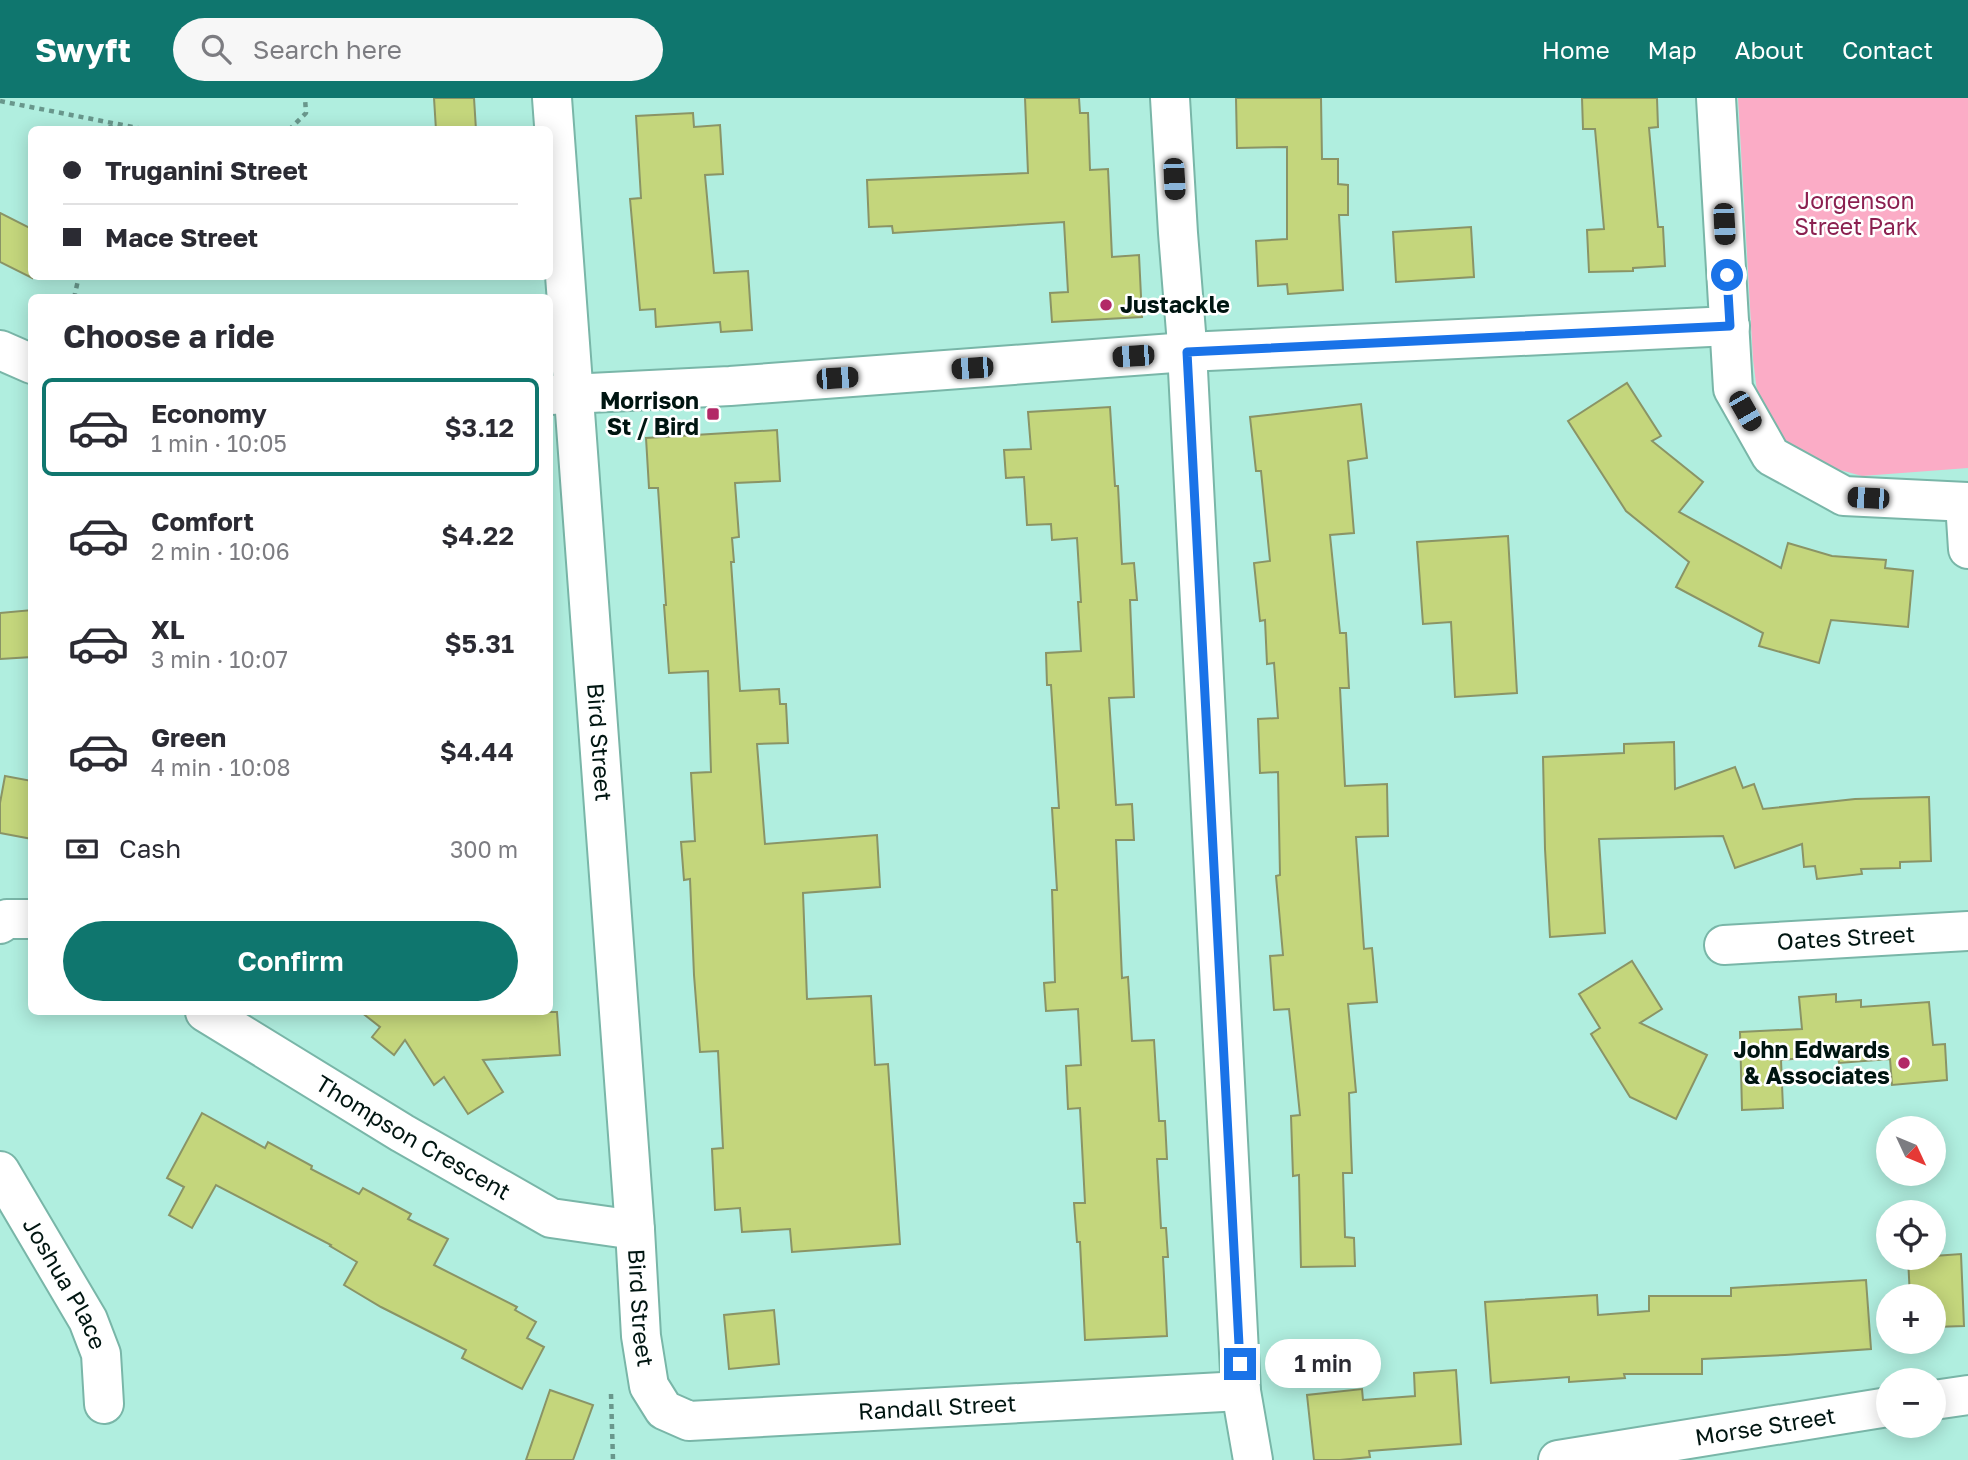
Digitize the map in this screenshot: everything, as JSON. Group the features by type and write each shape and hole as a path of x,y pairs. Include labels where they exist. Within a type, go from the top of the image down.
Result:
{"street":[{"name":"Bird Street","path":"552,98 553,126"},
{"path":"1170,98 1187,352 1241,1391 1253,1460"},
{"path":"1716,98 1733,389 1771,456 1844,496 1966,502 1968,550"},
{"name":"Bird Street","path":"553,128 562,394 635,1230 641,1336 649,1386"},
{"path":"562,394 730,386 1187,352 1730,326"},
{"path":"0,350 28,361"},
{"path":"0,924 7,919 28,919"},
{"name":"Oates Street","path":"1724,945 1968,931"},
{"name":"Thompson Crescent","path":"210,1015 402,1133 551,1218 635,1230"},
{"name":"Joshua Place","path":"0,1171 88,1320 101,1354 104,1404"},
{"name":"Randall Street","path":"649,1386 664,1410 689,1421 1241,1391"},
{"path":"1946,1398 1968,1395"},
{"name":"Morse Street","path":"1558,1460 1876,1409"}],"path":[{"path":"293,126 306,113 305,98"},
{"path":"0,101 130,126"},
{"path":"110,126 111,122"},
{"path":"613,1449 613,1460"}],"green space":[{"name":"Jorgenson Street Park","path":"1738,98 1968,98 1968,468 1862,476 1833,468 1786,441 1757,391"}],"building":[{"path":"434,98 474,98 476,126 436,126"},
{"path":"1025,98 1079,98 1080,113 1088,113 1090,170 1108,169 1112,257 1139,255 1142,317 1052,322 1050,293 1068,292 1064,222 893,233 892,226 869,227 867,180 1028,173"},
{"path":"1236,98 1321,98 1322,159 1338,159 1338,184 1348,185 1348,215 1339,215 1343,290 1288,294 1287,284 1258,286 1256,241 1287,239 1287,147 1237,148"},
{"path":"1582,98 1657,98 1658,127 1649,128 1658,227 1663,227 1665,266 1633,268 1633,271 1589,272 1587,230 1604,229 1595,129 1583,129"},
{"path":"693,113 694,127 720,125 723,174 705,175 714,273 748,271 752,330 721,332 720,322 656,327 655,309 640,310 630,199 641,198 636,116"},
{"path":"0,213 28,227 28,276 0,262"},
{"path":"1471,227 1474,277 1396,282 1393,232"},
{"path":"1627,383 1661,436 1652,441 1703,482 1679,512 1781,568 1788,543 1832,556 1886,560 1885,568 1913,571 1908,627 1831,620 1819,663 1759,646 1763,633 1676,587 1689,562 1626,511 1568,421"},
{"path":"1361,404 1367,458 1348,461 1354,533 1330,535 1340,633 1346,633 1349,688 1340,688 1345,786 1387,784 1388,836 1356,837 1364,949 1372,948 1377,1002 1348,1004 1356,1092 1349,1093 1352,1173 1343,1173 1345,1237 1354,1238 1355,1266 1301,1267 1299,1175 1293,1176 1291,1116 1300,1115 1289,1009 1274,1010 1270,956 1283,955 1276,876 1280,875 1278,772 1260,773 1258,719 1278,718 1274,663 1267,664 1265,620 1260,621 1254,563 1270,561 1261,471 1256,471 1250,417"},
{"path":"1110,407 1122,564 1134,563 1137,600 1130,600 1134,697 1109,698 1116,805 1132,804 1134,840 1116,840 1122,978 1128,977 1132,1041 1154,1040 1159,1121 1165,1121 1167,1159 1157,1159 1161,1228 1166,1228 1168,1257 1163,1257 1167,1336 1085,1340 1080,1242 1077,1242 1074,1203 1085,1203 1080,1108 1068,1109 1066,1066 1081,1065 1078,1009 1046,1011 1044,983 1055,982 1052,890 1057,890 1052,808 1059,808 1051,685 1047,685 1046,653 1081,651 1077,538 1052,540 1051,524 1027,525 1024,477 1006,478 1004,450 1031,449 1028,412"},
{"path":"777,430 780,481 735,483 739,537 732,538 734,562 731,562 740,691 779,689 780,704 786,704 788,743 757,744 765,844 877,835 880,887 803,893 807,999 871,996 875,1065 888,1064 900,1244 792,1252 790,1229 742,1232 740,1208 715,1210 712,1149 723,1148 718,1051 700,1052 690,879 684,880 681,842 695,841 691,773 711,772 708,671 669,673 658,488 649,488 646,438"},
{"path":"1508,536 1517,693 1455,697 1451,622 1423,624 1417,542"},
{"path":"28,610 28,657 0,659 0,613"},
{"path":"1674,742 1675,789 1735,767 1743,788 1754,784 1763,809 1855,799 1929,797 1931,861 1900,862 1900,868 1861,869 1862,874 1817,879 1815,866 1804,867 1802,844 1735,868 1723,836 1599,839 1605,933 1550,937 1543,757 1624,753 1624,744"},
{"path":"5,776 28,780 28,838 0,833 0,803"},
{"path":"1632,961 1662,1009 1640,1023 1707,1055 1676,1119 1630,1097 1591,1034 1600,1028 1579,994"},
{"path":"1836,994 1836,1002 1861,1000 1861,1007 1929,1002 1933,1045 1945,1044 1947,1080 1892,1085 1890,1059 1839,1063 1838,1055 1781,1060 1783,1108 1742,1110 1740,1032 1802,1029 1799,997"},
{"path":"553,1012 557,1012 560,1055 483,1060 503,1092 468,1114 444,1077 434,1085 405,1040 394,1055 372,1037 380,1027 365,1015 553,1015"},
{"path":"202,1113 265,1148 268,1142 312,1166 311,1169 359,1194 363,1188 411,1214 408,1219 448,1239 434,1265 517,1307 515,1310 536,1322 527,1338 544,1347 522,1389 462,1358 466,1350 344,1285 357,1262 331,1245 216,1185 192,1228 169,1215 184,1187 167,1178"},
{"path":"1961,1254 1964,1326 1946,1327 1946,1284 1909,1284 1909,1270 1946,1270 1946,1255"},
{"path":"1866,1280 1871,1349 1702,1359 1702,1374 1624,1374 1625,1378 1569,1382 1569,1377 1491,1383 1485,1302 1597,1295 1598,1315 1649,1311 1649,1296 1731,1296 1731,1288"},
{"path":"774,1310 779,1364 729,1369 724,1315"},
{"path":"1456,1370 1461,1444 1369,1451 1370,1457 1314,1460 1307,1395 1362,1389 1363,1400 1415,1396 1414,1373"},
{"path":"550,1390 593,1405 573,1460 526,1460"}],"place":[{"name":"Justackle","path":"1106,305"},
{"name":"Morrison St / Bird","path":"713,414"},
{"name":"John Edwards & Associates","path":"1904,1063"}],"route":[{"path":"1240,1364 1187,352 1730,326 1727,275"}]}
